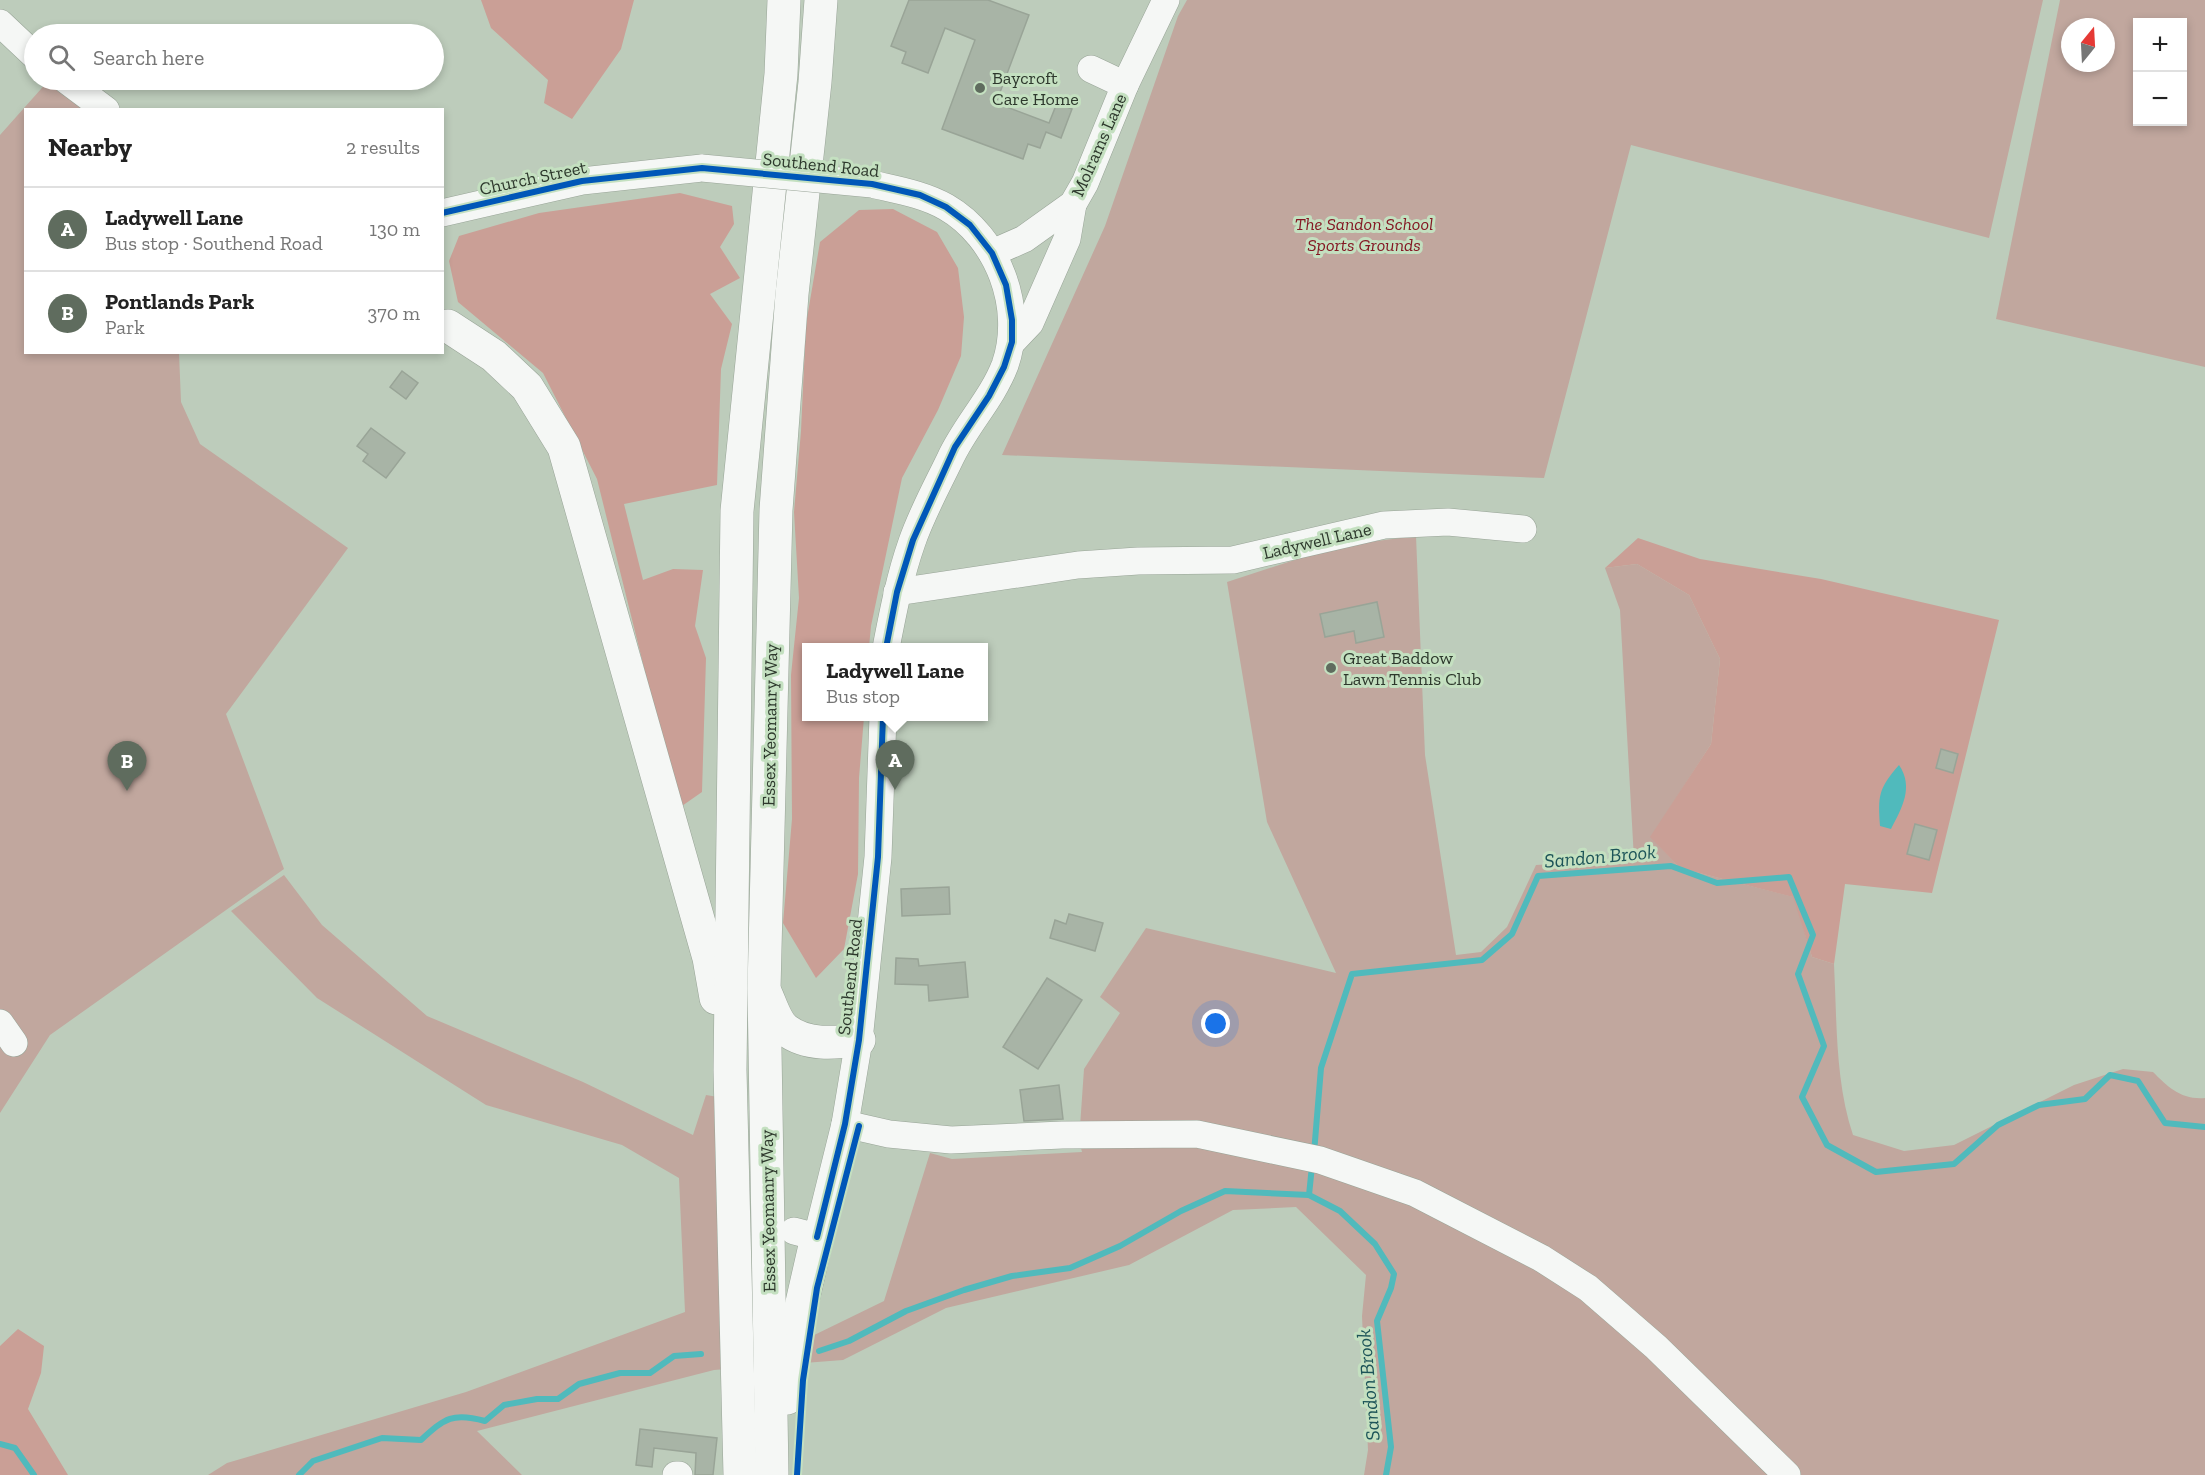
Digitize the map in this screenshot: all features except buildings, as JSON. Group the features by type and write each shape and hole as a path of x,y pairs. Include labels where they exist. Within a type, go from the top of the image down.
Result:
{"main road":[{"name":"Essex Yeomanry Way","path":"730,1070 737,511 781,74 784,0"},
{"name":"Essex Yeomanry Way","path":"773,1463 764,989 776,510 792,294 815,82 821,0"},
{"path":"445,324 494,356 527,387 564,447 709,958 730,1070 740,1475"},
{"path":"764,989 775,1015 785,1030 821,1043 859,1040"},
{"path":"773,1463 788,1396 799,1316 805,1234"}],"street":[{"name":"Molrams Lane","path":"992,253 1024,239 1073,204 1125,85 1166,0"},
{"path":"0,23 24,46"},
{"path":"1091,69 1125,85"},
{"path":"79,90 103,108"},
{"name":"Southend Road","path":"702,168 872,184 920,195 946,207 970,225 992,253 1006,285 1012,320 1012,342 1004,367 950,458 913,540 897,592 887,643"},
{"name":"Church Street","path":"444,213 582,181 702,168"},
{"path":"1012,342 1030,323 1067,239 1073,204"},
{"name":"Ladywell Lane","path":"897,592 1078,565 1138,561 1233,560 1384,525 1448,522 1523,529"},
{"name":"Southend Road","path":"805,1234 845,1124 859,1040 878,854 883,721"},
{"path":"845,1124 890,1134 951,1140 1062,1135 1197,1134 1314,1159 1415,1193 1541,1258 1588,1288 1656,1347 1787,1475"}],"green space":[{"name":"The Sandon School Sports Grounds","path":"1187,0 2043,0 1989,238 1631,145 1544,478 1002,455 1105,226 1178,16"},
{"path":"2060,0 2205,0 2205,367 1996,319"},
{"path":"40,90 63,90 89,108 24,108"},
{"path":"24,108 24,354 179,354 181,402 200,444 348,548 226,714 284,869 50,1035 0,1113 0,135"},
{"path":"1416,536 1425,755 1456,955 1481,952 1507,927 1536,865 1634,859 1620,610 1605,568 1637,564 1689,595 1720,659 1711,744 1651,837 1680,868 1794,897 1812,957 1834,964 1840,1072 1853,1135 1904,1151 1954,1145 2074,1085 2123,1069 2153,1072 2182,1095 2205,1098 2205,1475 1364,1475 1368,1450 1362,1316 1366,1275 1296,1207 1233,1210 1129,1265 946,1308 843,1360 714,1370 477,1431 522,1475 208,1475 227,1463 466,1392 685,1312 679,1178 622,1145 486,1105 317,998 231,911 284,875 322,925 427,1016 583,1082 693,1135 706,1095 718,1097 721,1338 804,1340 884,1301 930,1153 952,1159 1082,1152 1079,1141 1084,1069 1120,1013 1100,997 1146,928 1336,973 1267,822 1227,582 1310,555 1369,542"}],"shaded area":[{"path":"481,0 634,0 621,49 572,119 544,103 548,80 491,28"},
{"path":"680,193 732,206 734,224 720,247 740,278 710,294 732,324 721,369 717,485 624,504 643,580 673,569 703,570 695,626 706,658 702,792 679,808 597,479 543,373 458,302 449,261 459,236 539,213"},
{"path":"893,209 937,232 958,268 964,317 961,356 938,410 902,478 869,643 802,643 802,721 864,721 859,778 858,874 844,949 816,978 783,923 792,819 791,675 799,598 794,512 801,431 806,324 820,242 859,210"},
{"path":"1638,538 1700,559 1821,579 1999,620 1932,893 1845,884 1834,964 1812,957 1793,897 1680,868 1650,837 1711,744 1720,659 1689,595 1637,564 1605,568"},
{"path":"18,1329 44,1346 41,1373 28,1409 68,1475 0,1475 0,1346"}],"water":[{"path":"1899,765 1906,781 1905,797 1891,829 1880,826 1879,807 1883,787"}],"waterway":[{"name":"Sandon Brook","path":"1314,1153 1321,1068 1352,974 1482,960 1512,934 1538,876 1671,866 1717,883 1789,877 1813,935 1798,974 1824,1046 1802,1097 1827,1145 1876,1172 1954,1164 1998,1125 2039,1105 2085,1099 2110,1075 2138,1081 2165,1123 2205,1127"},
{"name":"Sandon Brook","path":"1312,1166 1309,1195 1340,1211 1375,1244 1394,1274 1391,1288 1377,1321 1391,1447 1386,1475"},
{"path":"819,1351 849,1341 906,1311 964,1290 1012,1276 1070,1268 1120,1246 1181,1211 1225,1191 1309,1195"},
{"path":"299,1475 313,1461 382,1438 421,1440 437,1426 450,1419 465,1417 485,1421 504,1405 537,1399 558,1399 579,1384 620,1373 650,1373 674,1356 701,1354"},
{"path":"0,1444 15,1448 34,1475"}],"cycle path":[{"path":"444,213 582,181 702,168 872,184 920,195 946,207 970,225 992,253 1006,285 1012,320 1012,342 1004,367 989,396 955,447 913,540 897,592 887,643"},
{"path":"817,1237 845,1124 859,1040 878,857 883,721"},
{"path":"797,1475 803,1380 817,1288 859,1126"}],"place":[{"name":"Baycroft Care Home","path":"980,88"},
{"name":"Great Baddow Lawn Tennis Club","path":"1331,668"},
{"name":"Ladywell Lane","path":"895,790"},
{"name":"Pontlands Park","path":"127,791"}]}
